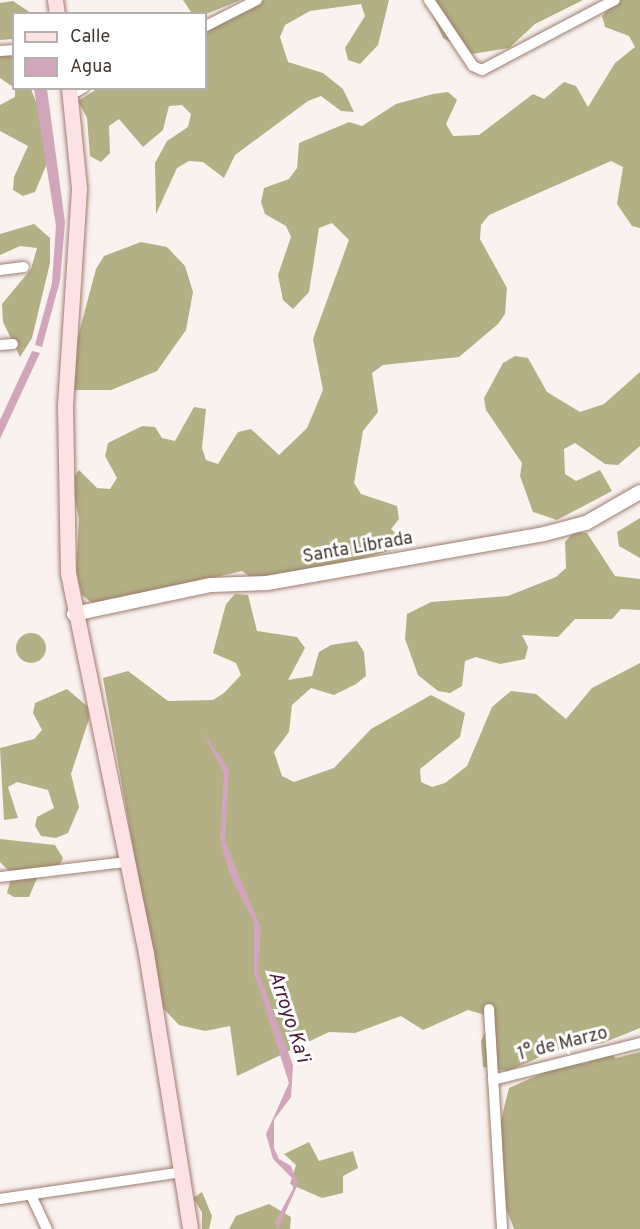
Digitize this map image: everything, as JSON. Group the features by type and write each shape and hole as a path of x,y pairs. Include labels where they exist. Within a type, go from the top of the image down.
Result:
{"main road":[{"path":"74,91 79,189 65,405 65,525 74,614 126,862 182,1172 190,1229"}],"street":[{"path":"207,25 257,0"},
{"path":"429,0 473,66 496,68 615,0"},
{"path":"0,270 24,267"},
{"path":"0,345 13,344"},
{"name":"Santa Librada","path":"74,614 211,585 267,583 544,534 586,523 640,492"},
{"path":"0,877 126,862"},
{"path":"489,1009 502,1229"},
{"name":"1° de Marzo","path":"493,1080 640,1043"},
{"path":"0,1199 182,1172"},
{"path":"31,1195 47,1229"}],"shaded area":[{"path":"183,0 241,0 207,14 191,12"},
{"path":"264,0 389,0 378,45 360,64 348,60 345,48 365,16 361,4 310,11 285,25 280,37 288,62 323,73 343,89 354,112 341,111 321,96 308,101 235,155 224,178 203,162 189,161 177,168 156,214 155,163 167,141 188,127 191,114 182,105 169,106 163,130 143,147 119,119 109,126 110,153 101,162 90,156 87,118 78,101 95,90 207,90 207,31"},
{"path":"426,0 583,0 535,24 509,48 472,54 443,38"},
{"path":"617,0 640,0 640,228 632,226 617,204 623,167 611,161 489,215 481,225 480,239 507,288 505,314 498,324 459,357 383,365 372,373 378,412 363,431 354,483 361,494 397,506 399,519 391,529 399,537 397,549 262,585 242,571 105,603 92,603 82,595 76,570 79,519 71,481 79,470 97,488 110,489 117,478 105,456 108,443 142,426 155,427 162,438 175,441 194,407 206,409 202,448 206,460 218,464 238,432 251,429 279,455 307,428 323,390 313,339 349,240 332,223 319,228 309,292 293,309 283,300 278,275 291,237 286,226 265,214 261,202 264,188 289,179 297,168 299,143 349,122 362,126 396,104 448,92 457,100 446,124 453,136 479,135 533,94 544,99 564,82 576,86 588,107 615,63 635,47 629,36 605,27 602,16"},
{"path":"13,1 30,12 12,12 12,39 0,40 0,3"},
{"path":"12,55 12,86 0,78 0,56"},
{"path":"15,90 31,90 43,119 48,161 35,192 23,196 13,190 14,177 28,146 0,131 0,105 15,97"},
{"path":"34,224 50,238 50,263 32,338 20,357 3,322 2,304 31,269 37,248 20,246 0,255 0,234"},
{"path":"141,242 167,247 185,266 193,292 186,330 157,371 111,390 72,390 76,344 96,269 104,256"},
{"path":"515,356 528,358 547,392 580,412 604,404 640,372 640,446 618,465 605,464 575,443 564,449 565,474 576,481 600,470 612,491 557,520 533,512 520,476 522,463 486,410 484,398 503,363"},
{"path":"640,518 640,558 619,546 617,532"},
{"path":"574,532 587,533 615,576 640,579 640,610 621,609 612,619 575,619 558,637 522,635 528,647 525,659 500,664 476,657 465,661 462,686 450,693 438,691 418,675 405,639 407,614 431,602 508,596 556,577 566,568 565,542"},
{"path":"235,594 248,595 257,631 297,637 305,648 288,680 312,676 319,652 331,645 357,641 364,652 366,676 356,684 334,695 311,688 292,705 289,732 274,752 282,776 294,782 334,768 371,729 431,695 465,713 460,737 420,769 421,782 432,787 445,783 467,766 492,707 511,691 536,694 566,719 592,688 640,663 640,1028 603,1043 554,1051 508,1071 483,1067 481,1041 492,1017 468,1010 423,1030 401,1016 355,1033 329,1032 237,1076 230,1026 205,1031 179,1025 161,1006 103,678 128,671 168,701 213,700 224,693 241,675 236,663 213,653 226,604"},
{"path":"31,633 37,634 45,642 45,654 37,662 31,663 25,662 17,654 16,648 17,642 25,634"},
{"path":"67,689 88,707 89,719 71,774 79,807 68,833 56,838 41,836 35,826 37,817 54,808 48,790 17,782 8,787 18,818 4,820 0,748 34,739 42,730 33,713 35,703"},
{"path":"0,839 55,845 63,858 59,866 40,871 29,897 14,897 7,893 12,874 0,862"},
{"path":"606,1051 616,1058 640,1052 640,1229 514,1229 497,1183 500,1124 509,1088 563,1064 587,1063"},
{"path":"309,1142 319,1161 353,1151 358,1168 343,1176 343,1193 322,1198 290,1184 296,1165 284,1154"},
{"path":"202,1192 212,1216 209,1229 202,1229 202,1212 193,1198"},
{"path":"269,1204 291,1217 290,1229 229,1229 236,1216"}],"water":[{"path":"34,90 47,90 65,222 60,281 42,347 35,345 52,283 56,226"},
{"path":"32,351 40,353 0,439 0,420"},
{"path":"203,733 229,769 225,841 261,928 258,971 293,1065 291,1097 274,1120 274,1148 279,1159 291,1166 298,1184 278,1229 275,1222 293,1189 292,1178 273,1159 266,1134 289,1083 254,973 254,923 230,875 220,839 224,773"}],"water label":[{"name":"Arroyo Ka'i","path":"288,1017"}]}
